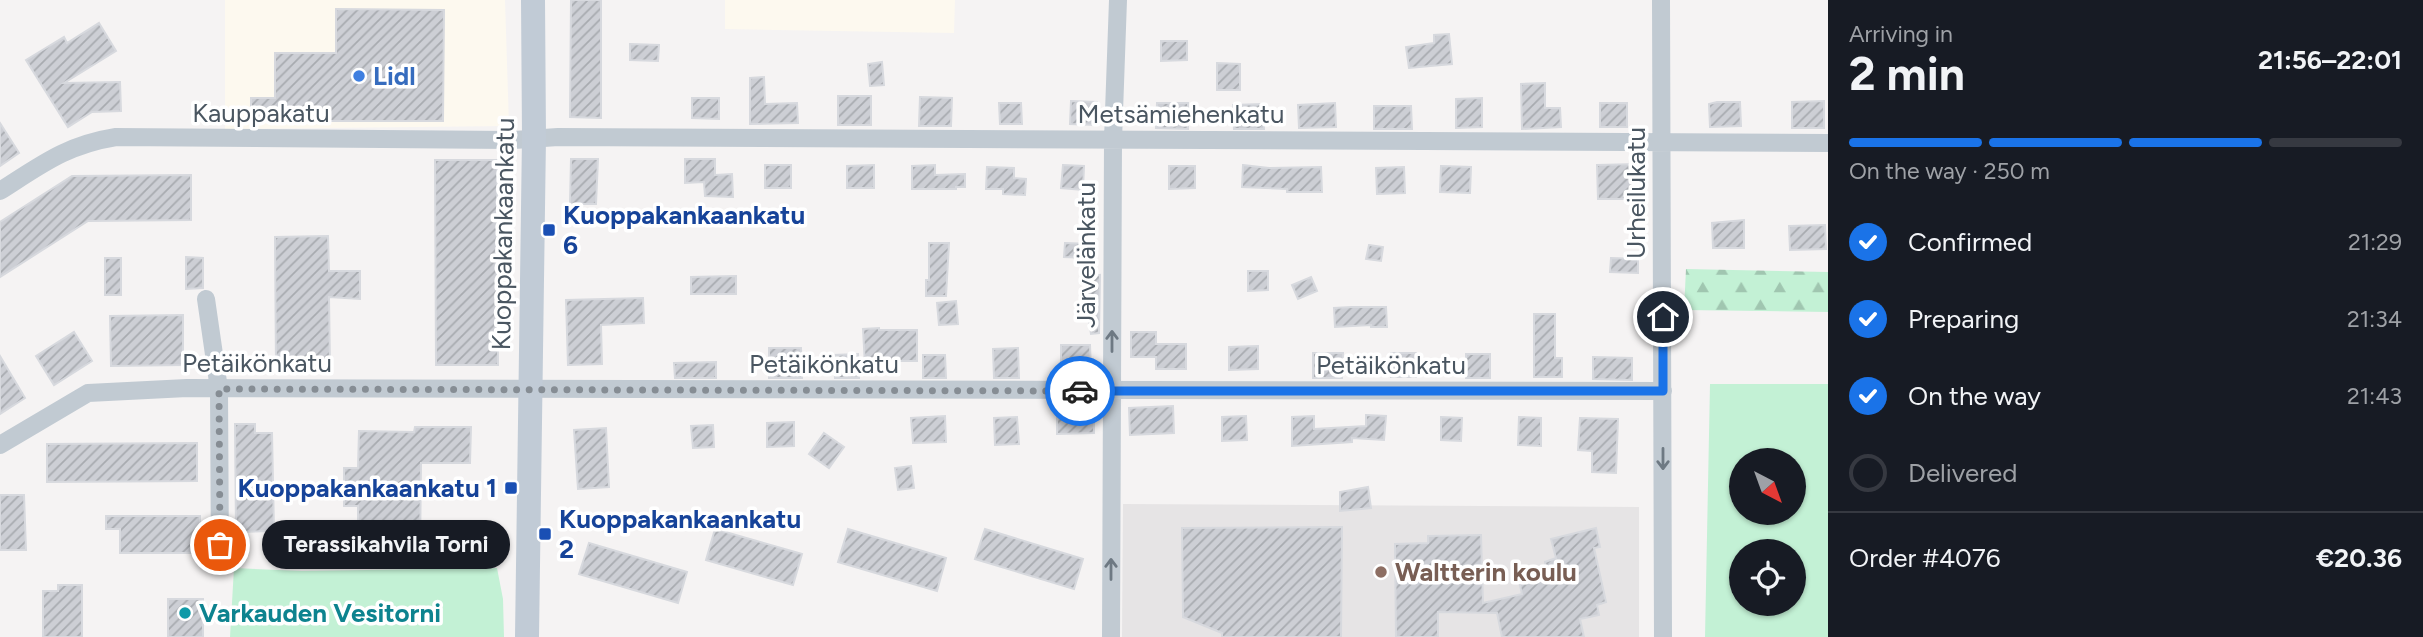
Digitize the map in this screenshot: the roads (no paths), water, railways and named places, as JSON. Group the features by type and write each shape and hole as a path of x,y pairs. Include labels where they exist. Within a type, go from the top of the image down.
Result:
{"main road":[{"name":"Kuoppakankaankatu","path":"527,637 534,137 533,0"}],"street":[{"name":"Järvelänkatu","path":"1111,637 1113,140 1118,0"},
{"name":"Urheilukatu","path":"1661,0 1663,637"},
{"name":"Kauppakatu","path":"0,191 76,146 116,137 514,141 534,137"},
{"name":"Metsämiehenkatu","path":"534,137 1828,144"},
{"path":"206,299 219,389 220,566"},
{"name":"Petäikönkatu","path":"0,445 89,393 219,389 1663,391"}],"place":[{"name":"Lidl","path":"359,76"},
{"name":"Kuoppakankaankatu 6","path":"549,230"},
{"name":"Kuoppakankaankatu 1","path":"511,488"},
{"name":"Kuoppakankaankatu 2","path":"545,534"},
{"name":"Terassikahvila Torni","path":"220,545"},
{"name":"Waltterin koulu","path":"1381,572"},
{"name":"Varkauden Vesitorni","path":"185,613"}]}
